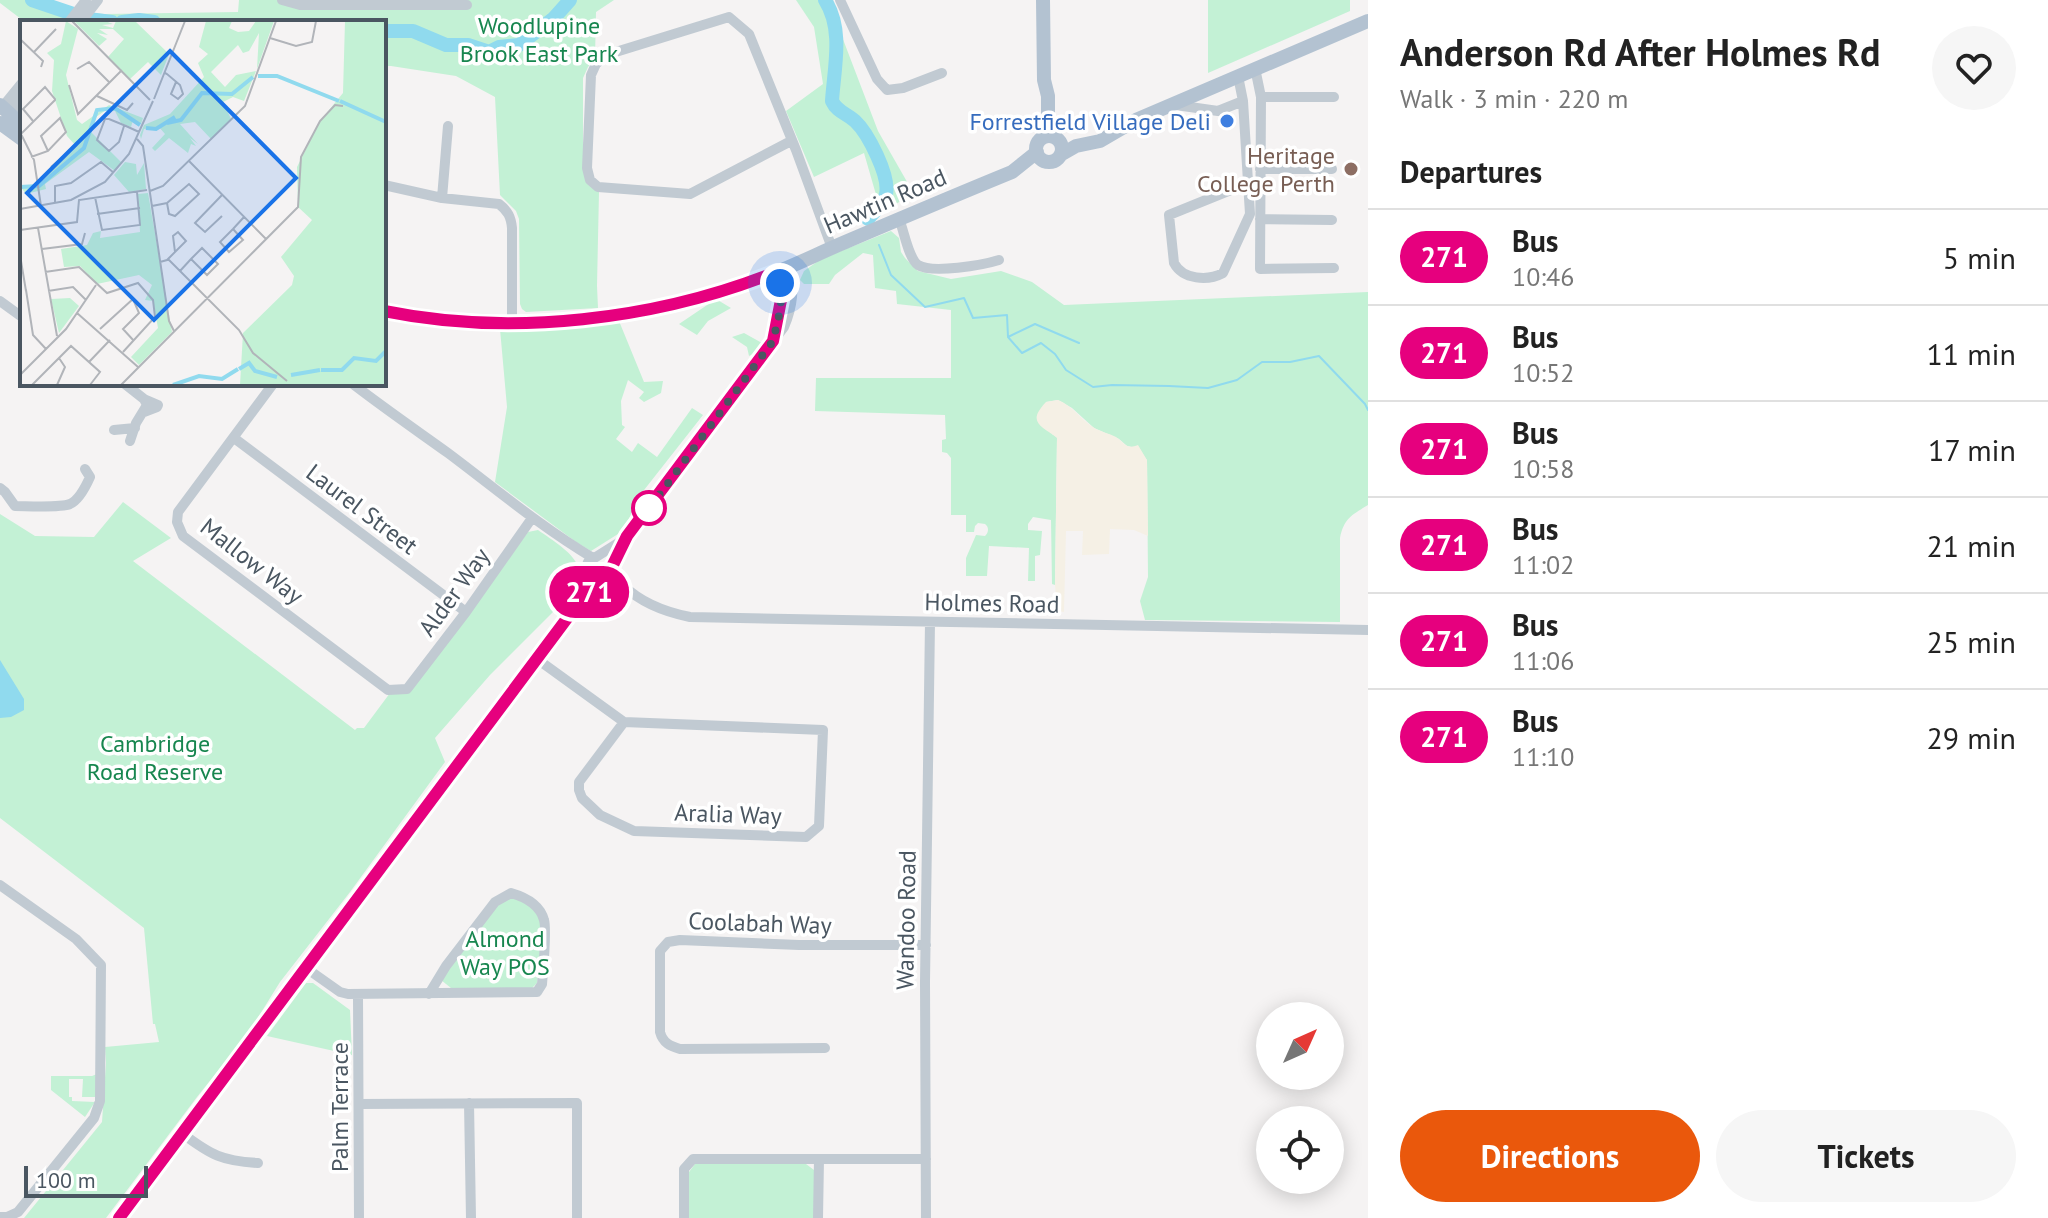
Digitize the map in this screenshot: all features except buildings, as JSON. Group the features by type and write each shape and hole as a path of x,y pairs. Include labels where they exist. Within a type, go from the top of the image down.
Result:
{"main road":[{"path":"1041,152 1056,161 1059,144 1048,122 1043,0"},
{"path":"1059,144 1136,120 1368,21"},
{"path":"1041,152 1039,91 1044,80"},
{"path":"2,114 20,124"},
{"path":"2,114 20,136"},
{"path":"1041,152 1050,136 1059,144"},
{"name":"Hawtin Road","path":"386,311 430,319 556,322 654,308 740,286 791,266 1012,172 1024,171 1041,152"}],"street":[{"path":"71,20 86,0"},
{"path":"83,19 98,0"},
{"path":"282,0 300,5 373,2 467,5"},
{"path":"840,0 877,79 887,90 903,88 942,73"},
{"path":"791,141 690,194 598,187 590,180 587,168 591,75 596,64 606,55 729,17 749,34 791,141 832,248"},
{"path":"1255,68 1261,97 1260,269 1334,268"},
{"path":"1238,76 1243,101 1250,214 1223,273 1203,278 1185,275 1178,270 1174,263 1169,215 1248,183"},
{"path":"2,114 20,86"},
{"path":"1261,97 1334,97"},
{"path":"2,114 20,100"},
{"path":"1171,105 1218,111 1243,101"},
{"path":"442,198 448,126"},
{"path":"1260,169 1332,169"},
{"path":"386,185 442,198 499,204 509,214 512,228 512,322"},
{"path":"899,219 911,255 918,265 929,268 977,267 999,260"},
{"path":"1260,219 1332,220"},
{"path":"119,1218 580,601 606,574 627,536 784,327 794,287 791,266"},
{"path":"773,341 782,295 776,272"},
{"path":"0,301 20,316"},
{"path":"128,386 147,405 130,441"},
{"name":"Mallow Way","path":"272,386 178,512 177,522 183,536 388,690 407,689"},
{"path":"356,386 565,542 606,560 606,574"},
{"path":"114,430 135,428"},
{"name":"Laurel Street","path":"234,438 466,612"},
{"path":"0,488 15,506 70,504 88,482 90,477 85,469"},
{"name":"Alder Way","path":"407,689 532,518"},
{"path":"580,601 588,562 627,536"},
{"path":"565,542 595,580 606,574"},
{"name":"Holmes Road","path":"606,574 653,606 690,617 1368,630"},
{"name":"Wandoo Road","path":"926,1218 930,622"},
{"path":"537,659 624,722"},
{"name":"Aralia Way","path":"624,722 823,730 819,826 806,837 634,831 600,815 582,798 579,782 624,722"},
{"path":"0,885 76,939 101,965 100,1101 94,1118 18,1212 0,1217"},
{"path":"306,968 340,992 358,995 429,994 537,992 542,984 545,921 537,907 522,896 511,893 495,902 446,966 429,994"},
{"name":"Coolabah Way","path":"825,1048 680,1049 666,1044 660,1032 660,951 668,942 680,940 926,945"},
{"name":"Palm Terrace","path":"358,995 359,1218"},
{"path":"469,1103 471,1218"},
{"path":"359,1104 577,1103 577,1218"},
{"path":"183,1134 217,1157 258,1163"},
{"path":"684,1218 684,1169 693,1159 926,1159"},
{"path":"818,1218 819,1159"}],"green space":[{"name":"Woodlupine Brook East Park","path":"0,0 53,0 74,11 104,14 238,12 239,0 614,0 596,12 595,58 583,78 583,156 599,192 598,308 526,312 522,309 519,219 516,211 500,195 495,97 456,76 386,66 386,20 22,20"},
{"path":"796,0 828,0 878,131 914,194 881,212 864,153 814,177 786,111 823,84 814,27"},
{"path":"1208,0 1350,0 1350,11 1208,73"},
{"path":"891,231 899,238 905,258 918,271 951,279 1001,271 1032,282 1064,305 1368,292 1368,505 1350,518 1340,538 1340,622 1145,620 1140,601 1148,577 1147,460 1119,439 1094,428 1058,400 1046,402 1052,434 1057,437 1055,585 1052,584 1051,520 1033,517 1028,530 1042,531 1040,555 1035,556 1035,581 1028,581 1029,548 989,546 987,576 966,576 966,558 976,535 985,536 988,528 978,523 974,532 966,532 966,515 951,515 951,458 942,452 942,440 946,439 945,415 815,411 816,378 951,378 951,310 897,304 896,291 875,288 873,255 863,253 835,275 829,284 804,284 800,280 804,271 821,259"},
{"path":"716,299 731,308 708,321 697,335 679,324"},
{"path":"619,321 644,382 663,381 661,393 644,402 639,398 644,392 628,380 621,401 622,425 625,427 616,439 632,452 638,443 657,457 692,408 703,415 637,499 629,519 618,534 591,551 495,482 507,407 500,329"},
{"path":"744,333 762,343 757,352 749,356 747,347 732,337"},
{"name":"Cambridge Road Reserve","path":"123,502 171,538 133,561 355,730 364,728 390,693 409,691 528,532 538,530 562,547 576,562 580,576 576,589 490,675 435,738 445,762 280,982 249,1032 106,1218 24,1218 102,1122 105,1047 159,1042 153,1024 144,928 0,818 0,514 35,536 94,537"},
{"name":"Almond Way POS","path":"511,893 522,896 545,921 537,983 532,988 451,988 441,980 495,902"},
{"path":"306,983 313,983 350,1010 352,1055 267,1036"},
{"path":"97,1074 96,1097 82,1097 83,1079 69,1079 69,1097 72,1101 95,1102 85,1117 51,1090 51,1076"},
{"path":"695,1164 806,1164 814,1170 814,1218 689,1218 689,1172"}],"sand":[{"path":"1058,400 1096,429 1128,446 1138,445 1147,460 1148,536 1134,530 1110,529 1109,554 1082,555 1083,531 1066,531 1064,612 1057,611 1055,585 1057,438 1037,419 1046,402"}],"water":[{"path":"0,660 24,699 24,710 11,717 0,718"}],"waterway":[{"path":"32,0 96,20"},
{"path":"386,31 413,31 446,45 468,45 489,52 499,47 519,45 554,18 570,0"},
{"path":"825,0 836,36 832,101 866,135 885,177 885,198 868,219"},
{"path":"879,245 891,275 925,307 964,298 973,318 1007,315 1008,337 1035,324 1079,343"},
{"path":"1008,337 1022,353 1041,343 1055,354 1066,370 1093,387 1208,388 1237,380 1262,362 1290,362 1319,356 1368,410"}],"bus line":[{"name":"271","path":"119,1218 580,601 607,577 627,536 773,341 782,295 776,272 740,286 654,308 556,322 430,319 386,311"}],"place":[{"name":"Forrestfield Village Deli","path":"1227,121"},
{"name":"Heritage College Perth","path":"1351,169"}],"route":[{"path":"649,508 646,513 773,341 781,307 780,283"}]}
